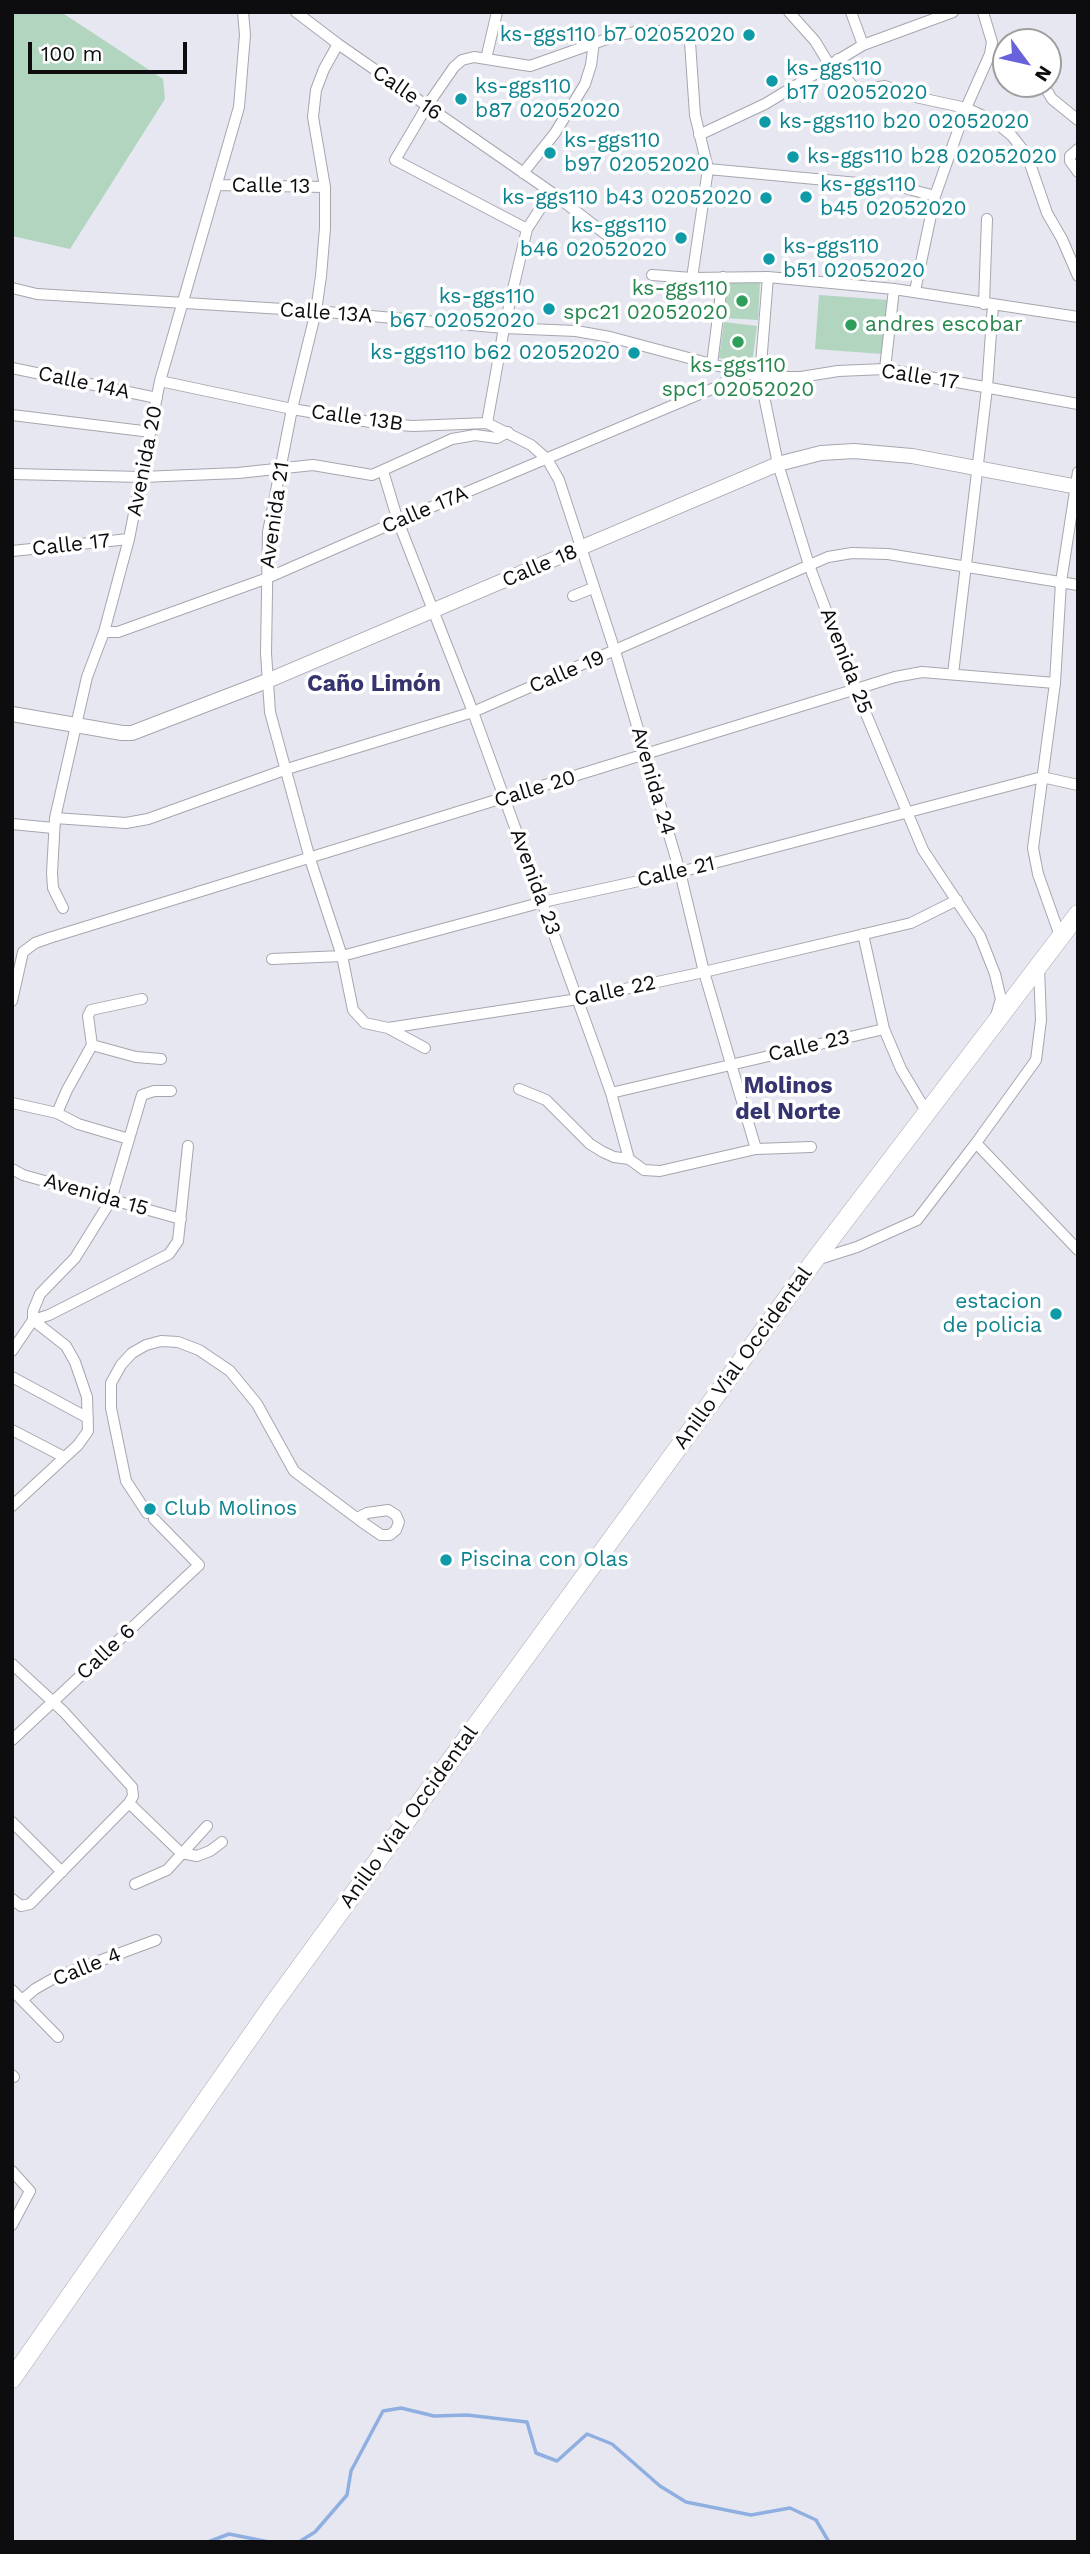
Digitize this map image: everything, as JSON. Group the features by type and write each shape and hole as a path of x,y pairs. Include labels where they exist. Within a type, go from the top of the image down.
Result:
{"highway":[{"name":"Anillo Vial Occidental","path":"12,2379 271,2007 814,1261 1078,914"}],"street":[{"name":"Avenida 20","path":"63,908 53,888 54,823 87,677 104,632 130,539 160,381 239,107 245,35 243,12"},
{"name":"Calle 16","path":"296,12 551,192 621,246"},
{"path":"486,59 497,12"},
{"path":"789,12 857,91 885,86 911,96 966,108 994,121 1012,136 1027,155 1048,213 1078,276"},
{"path":"851,12 863,45"},
{"path":"699,135 765,104 863,45 953,12"},
{"path":"915,291 935,196 966,108 990,54 992,42 983,12"},
{"path":"527,229 395,160 426,106 453,67 462,60 474,57 530,66 594,41 642,31 678,31 687,34 690,42 695,116 708,169 692,278"},
{"path":"523,173 555,134 585,84 594,41"},
{"name":"Avenida 21","path":"338,44 316,90 313,117 325,187 325,228 316,311 292,409 268,532 265,579 267,681 270,712 310,859 342,956 354,1010 365,1023"},
{"path":"1051,98 1078,120"},
{"path":"1078,149 1070,156 1070,161 1078,172"},
{"path":"708,169 901,187 935,196"},
{"name":"Calle 13","path":"216,185 325,187"},
{"path":"488,423 503,328 527,229 551,192"},
{"path":"953,674 987,388 987,219"},
{"path":"652,275 692,278 768,277 915,291 989,305 1078,317"},
{"path":"712,364 723,277"},
{"name":"Avenida 25","path":"768,277 760,377 778,464 809,565 906,814 923,850 980,936 995,974 1001,999 995,1022"},
{"name":"Calle 13A","path":"12,288 37,294 316,311 503,328 576,331 611,337 760,377"},
{"path":"885,369 894,289"},
{"name":"Calle 14A","path":"12,368 157,398"},
{"name":"Calle 17","path":"760,377 801,377 838,371 885,369 1078,404"},
{"name":"Calle 17A","path":"104,632 118,632 265,579 719,386 740,372"},
{"name":"Calle 13B","path":"160,381 292,409 397,425 488,423 531,445 547,459"},
{"path":"12,415 151,432"},
{"path":"12,474 142,477 238,473 313,465 372,475 452,439 475,435 497,438 508,432"},
{"name":"Calle 18","path":"12,714 132,733 267,681 778,464 821,453 854,451 912,456 1077,482"},
{"name":"Avenida 24","path":"547,459 559,480 615,651 680,872 705,972 756,1149"},
{"name":"Avenida 23","path":"383,471 398,521 473,712 578,999 611,1093 629,1160"},
{"path":"1060,936 1038,874 1033,848 1055,683 1061,582 1077,482"},
{"name":"Calle 17","path":"12,551 130,539"},
{"name":"Calle 19","path":"54,823 126,823 148,819 287,769 473,712 828,557 852,553 888,554 1078,585"},
{"path":"573,596 593,588"},
{"name":"Calle 20","path":"23,952 35,943 49,938 895,677 922,672 1055,683"},
{"name":"Calle 21","path":"272,959 342,956 543,902 680,872 1042,777 1078,785"},
{"path":"12,824 54,823"},
{"name":"Calle 22","path":"365,1023 387,1028 578,999 911,923 957,900"},
{"path":"863,934 884,1029 901,1069 926,1111"},
{"path":"12,945 23,952 12,1000"},
{"name":"Anillo Vial Occidental","path":"814,1261 857,1247 917,1220 976,1143 1036,1060 1041,1020 1038,965"},
{"path":"57,1113 92,1045 88,1016 91,1010 142,999"},
{"path":"387,1028 425,1048"},
{"name":"Calle 23","path":"611,1093 884,1029"},
{"path":"92,1045 135,1057 161,1059"},
{"path":"519,1089 546,1100 590,1143 603,1152 629,1160 644,1170 660,1171 756,1149 811,1147"},
{"path":"12,1351 33,1320 33,1311 40,1294 75,1258 111,1199 142,1095 154,1091 171,1091"},
{"path":"12,1103 57,1113 78,1124 129,1139"},
{"path":"976,1143 1078,1250"},
{"path":"33,1320 49,1315 169,1254 178,1241 188,1146"},
{"name":"Avenida 15","path":"12,1169 23,1175 181,1219"},
{"path":"12,1506 78,1445 88,1431 87,1397 75,1362 66,1346 33,1320"},
{"name":"Calle 6","path":"12,1740 199,1565 150,1516 126,1481 111,1408 111,1383 121,1365 132,1353 161,1340 178,1342 199,1350 230,1371 257,1404 295,1471 357,1518"},
{"path":"12,1377 88,1418"},
{"path":"12,1430 64,1457"},
{"path":"12,1664 54,1701 132,1787 133,1796 129,1804 30,1904 21,1906 12,1899"},
{"path":"129,1804 181,1853 197,1856 222,1842"},
{"path":"12,1822 62,1872"},
{"path":"135,1884 167,1870 207,1826"},
{"name":"Calle 4","path":"22,2000 56,1977 156,1940"},
{"path":"12,1990 58,2037"},
{"path":"12,2171 30,2192 12,2225"}],"green space":[{"path":"12,12 61,12 163,79 165,99 70,249 12,236"},
{"name":"ks-ggs110 spc21 02052020","path":"726,282 760,283 758,320 724,318"},
{"name":"andres escobar","path":"819,295 888,300 883,354 815,349"},
{"name":"ks-ggs110 spc1 02052020","path":"724,322 757,326 752,363 719,358"}],"waterway":[{"path":"299,2542 315,2532 347,2495 351,2471 383,2411 401,2408 434,2416 467,2415 527,2422 536,2453 557,2461 587,2434 612,2444 660,2486 686,2502 751,2515 790,2508 816,2520 829,2542"},
{"path":"208,2542 229,2534 269,2542"}],"place":[{"name":"ks-ggs110 b7 02052020","path":"749,35"},
{"name":"ks-ggs110 b17 02052020","path":"772,81"},
{"name":"ks-ggs110 b87 02052020","path":"461,99"},
{"name":"ks-ggs110 b20 02052020","path":"765,122"},
{"name":"ks-ggs110 b97 02052020","path":"550,153"},
{"name":"ks-ggs110 b28 02052020","path":"793,157"},
{"name":"ks-ggs110 b45 02052020","path":"806,197"},
{"name":"ks-ggs110 b43 02052020","path":"766,198"},
{"name":"ks-ggs110 b46 02052020","path":"681,238"},
{"name":"ks-ggs110 b51 02052020","path":"769,259"},
{"name":"ks-ggs110 spc21 02052020","path":"742,301"},
{"name":"ks-ggs110 b67 02052020","path":"549,309"},
{"name":"andres escobar","path":"851,325"},
{"name":"ks-ggs110 spc1 02052020","path":"738,342"},
{"name":"ks-ggs110 b62 02052020","path":"634,353"},
{"name":"estacion de policia","path":"1056,1314"},
{"name":"Club Molinos","path":"150,1509"},
{"name":"Piscina con Olas","path":"446,1560"}],"district":[{"name":"Caño Limón","path":"374,684"},
{"name":"Molinos del Norte","path":"788,1099"}]}
